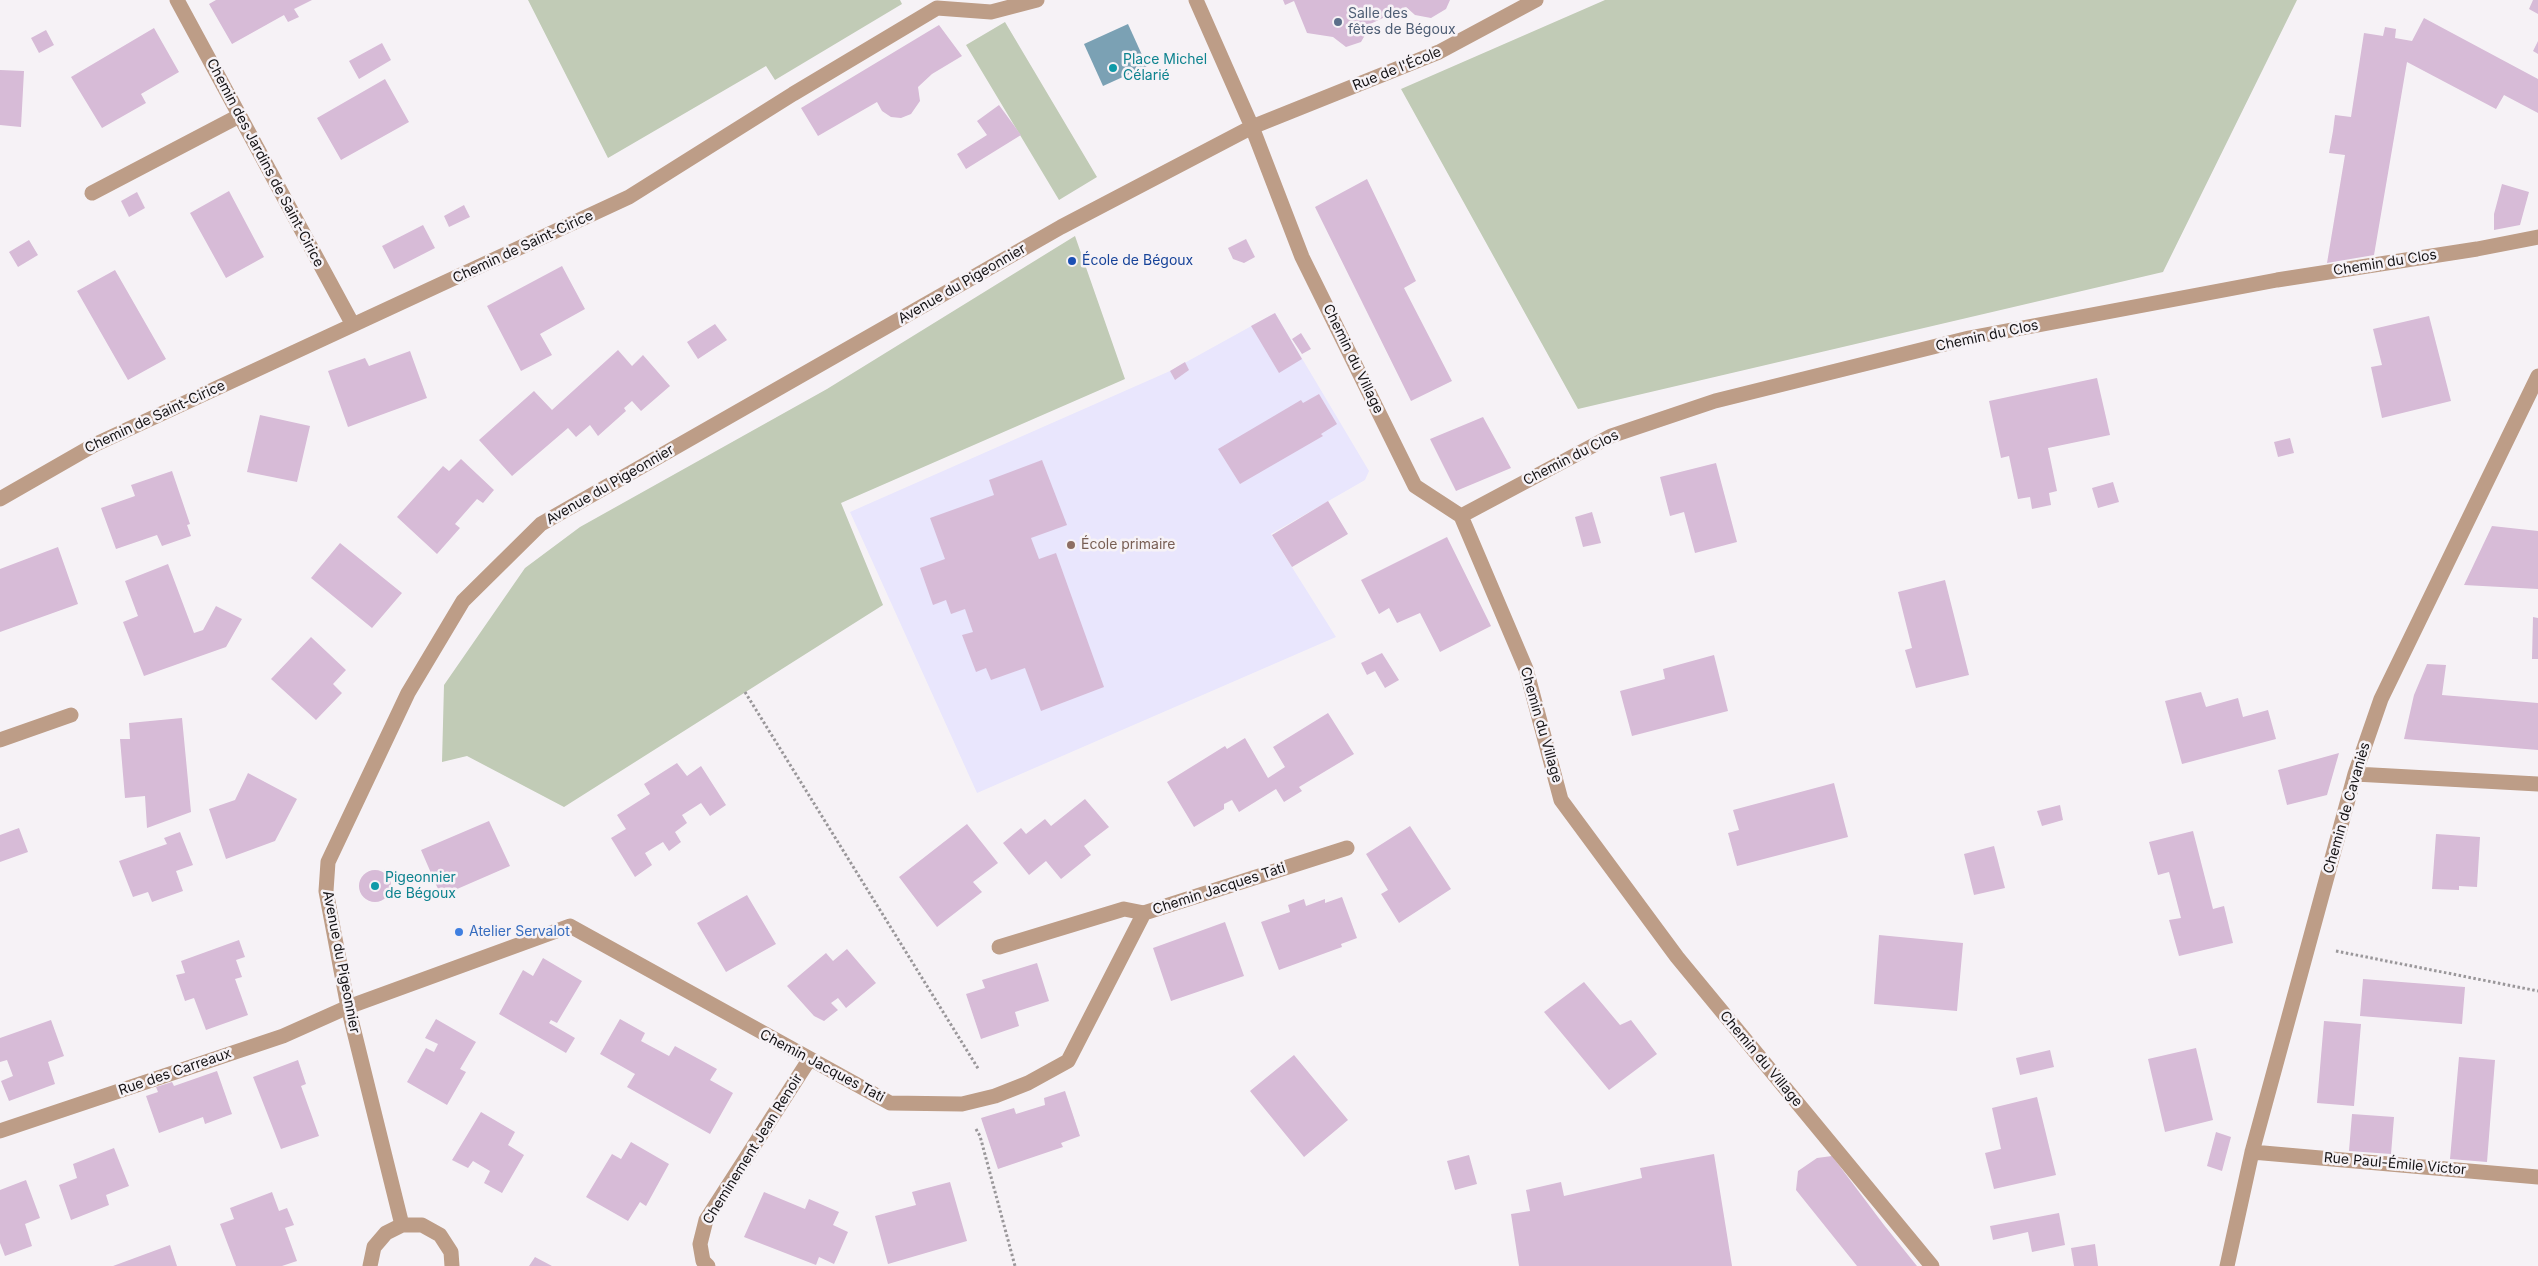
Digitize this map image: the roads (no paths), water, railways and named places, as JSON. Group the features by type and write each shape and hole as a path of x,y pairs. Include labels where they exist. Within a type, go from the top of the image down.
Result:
{"street":[{"name":"Chemin des Jardins de Saint-Cirice","path":"177,0 353,325"},
{"name":"Chemin de Saint-Cirice","path":"0,499 94,445 629,197 793,94 937,8 991,12 1037,0"},
{"name":"Chemin du Village","path":"1196,0 1252,127 1302,257 1415,486 1461,516 1526,669 1561,800 1678,957 1932,1266"},
{"name":"Rue de l'École","path":"1252,127 1439,52 1536,0"},
{"path":"92,194 240,116"},
{"name":"Avenue du Pigeonnier","path":"402,1225 348,1007 326,891 328,862 408,693 463,601 542,524 1061,226 1252,127"},
{"name":"Chemin du Clos","path":"1461,516 1611,436 1716,401 1969,338 2277,280 2476,249 2538,237"},
{"name":"Chemin de Cavaniès","path":"2228,1266 2252,1152 2355,774 2381,699 2538,376"},
{"path":"0,740 71,715"},
{"path":"2355,774 2538,784"},
{"name":"Chemin Jacques Tati","path":"348,1007 570,926 808,1060 890,1103 962,1104 995,1096 1028,1083 1068,1061 1144,913 1347,848"},
{"path":"1000,947 1124,909 1144,913"},
{"name":"Rue des Carreaux","path":"0,1131 284,1036 348,1007"},
{"name":"Cheminement Jean Renoir","path":"708,1266 703,1261 700,1244 706,1220 808,1060"},
{"name":"Rue Paul-Émile Victor","path":"2252,1152 2538,1177"},
{"path":"370,1266 374,1247 386,1233 402,1225 422,1225 440,1235 451,1252 452,1266"}],"water":[{"path":"1128,24 1147,66 1103,86 1084,44"}],"place":[{"name":"Salle des fêtes de Bégoux","path":"1338,22"},
{"name":"Place Michel Célarié","path":"1113,68"},
{"name":"École de Bégoux","path":"1072,261"},
{"name":"École primaire","path":"1071,545"},
{"name":"Pigeonnier de Bégoux","path":"375,886"},
{"name":"Atelier Servalot","path":"459,932"}]}
